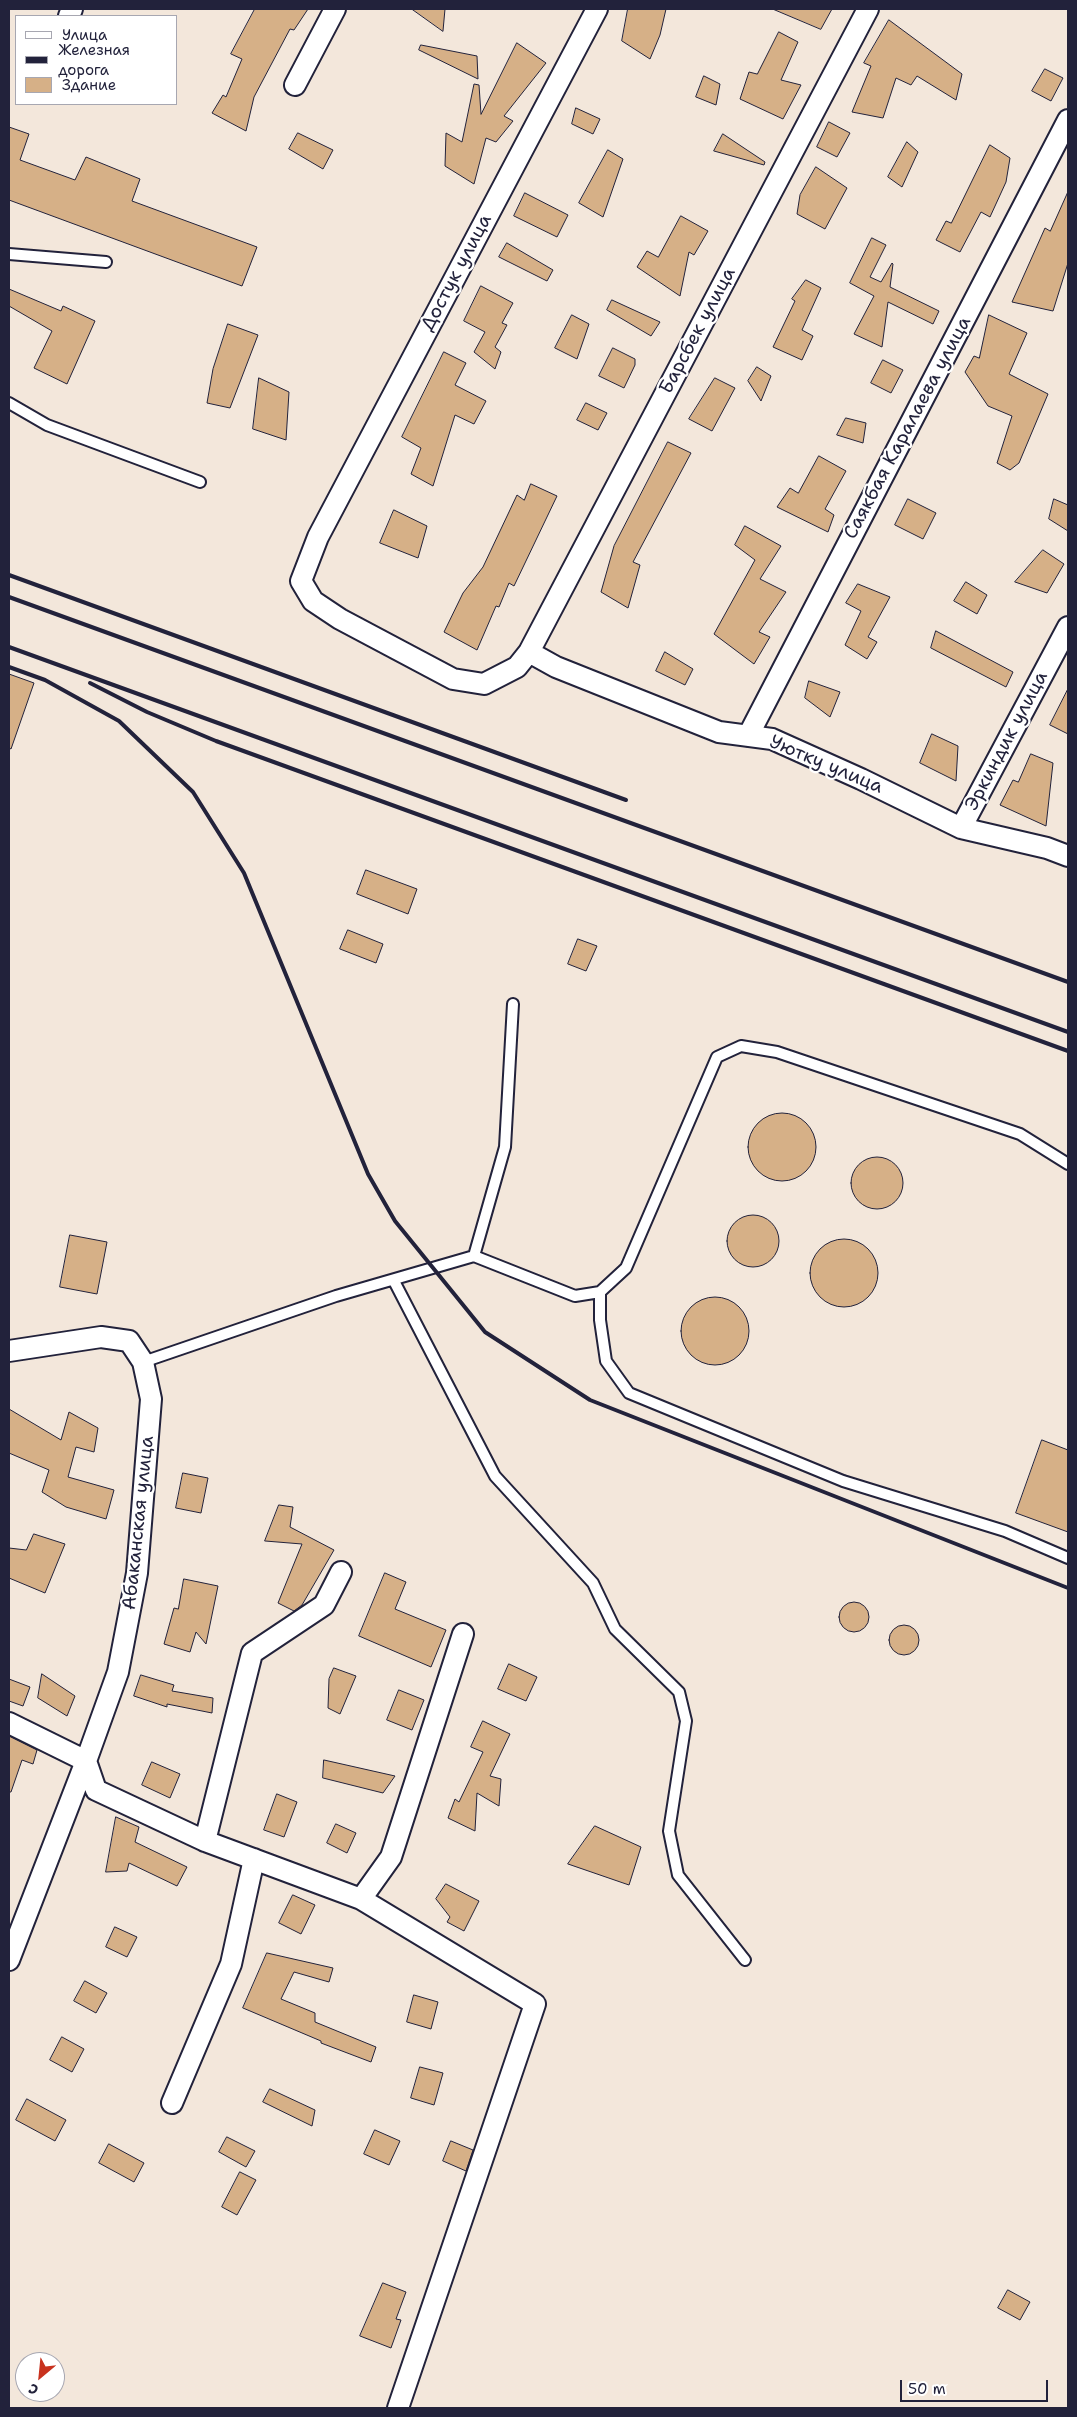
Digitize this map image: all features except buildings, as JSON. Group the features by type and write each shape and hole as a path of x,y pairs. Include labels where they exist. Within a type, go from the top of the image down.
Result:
{"street":[{"path":"295,85 335,9"},
{"name":"Достук улица","path":"529,652 517,667 484,684 453,679 340,619 313,601 301,581 318,537 597,9"},
{"name":"Барсбек улица","path":"529,652 868,9"},
{"name":"Саякбая Каралаева улица","path":"748,736 1068,120"},
{"name":"Эркиндик улица","path":"961,828 1068,627"},
{"name":"Уютку улица","path":"529,652 556,667 719,732 772,739 861,778 961,828 1047,848 1068,856"},
{"name":"Абаканская улица","path":"9,1351 102,1337 129,1341 143,1362 151,1398 137,1572 118,1672 86,1761 9,1960"},
{"path":"206,1841 252,1653 324,1605 341,1572"},
{"path":"361,1899 391,1857 463,1634"},
{"path":"9,1723 86,1761 96,1790 206,1841 361,1899 536,2004 398,2408"},
{"path":"172,2102 231,1964 254,1860"}],"lane":[{"path":"9,254 106,262"},
{"path":"9,403 47,426 200,482"},
{"path":"474,1256 505,1147 513,1004"},
{"path":"143,1362 336,1296 394,1281 474,1256 575,1296 600,1292 626,1268 717,1057 741,1046 777,1052 1020,1134 1068,1164"},
{"path":"394,1281 495,1476 593,1583 615,1629 679,1692 686,1721 670,1831 678,1875 745,1960"},
{"path":"600,1292 600,1320 606,1361 629,1393 843,1481 1005,1531 1068,1558"}],"railway":[{"path":"9,575 626,800"},
{"path":"9,597 1068,982"},
{"path":"9,647 1068,1032"},
{"path":"9,667 45,680 119,721 193,792 244,873 368,1174 395,1221 485,1332 590,1400 1068,1588"},
{"path":"90,683 147,712 216,741 1068,1051"}]}
